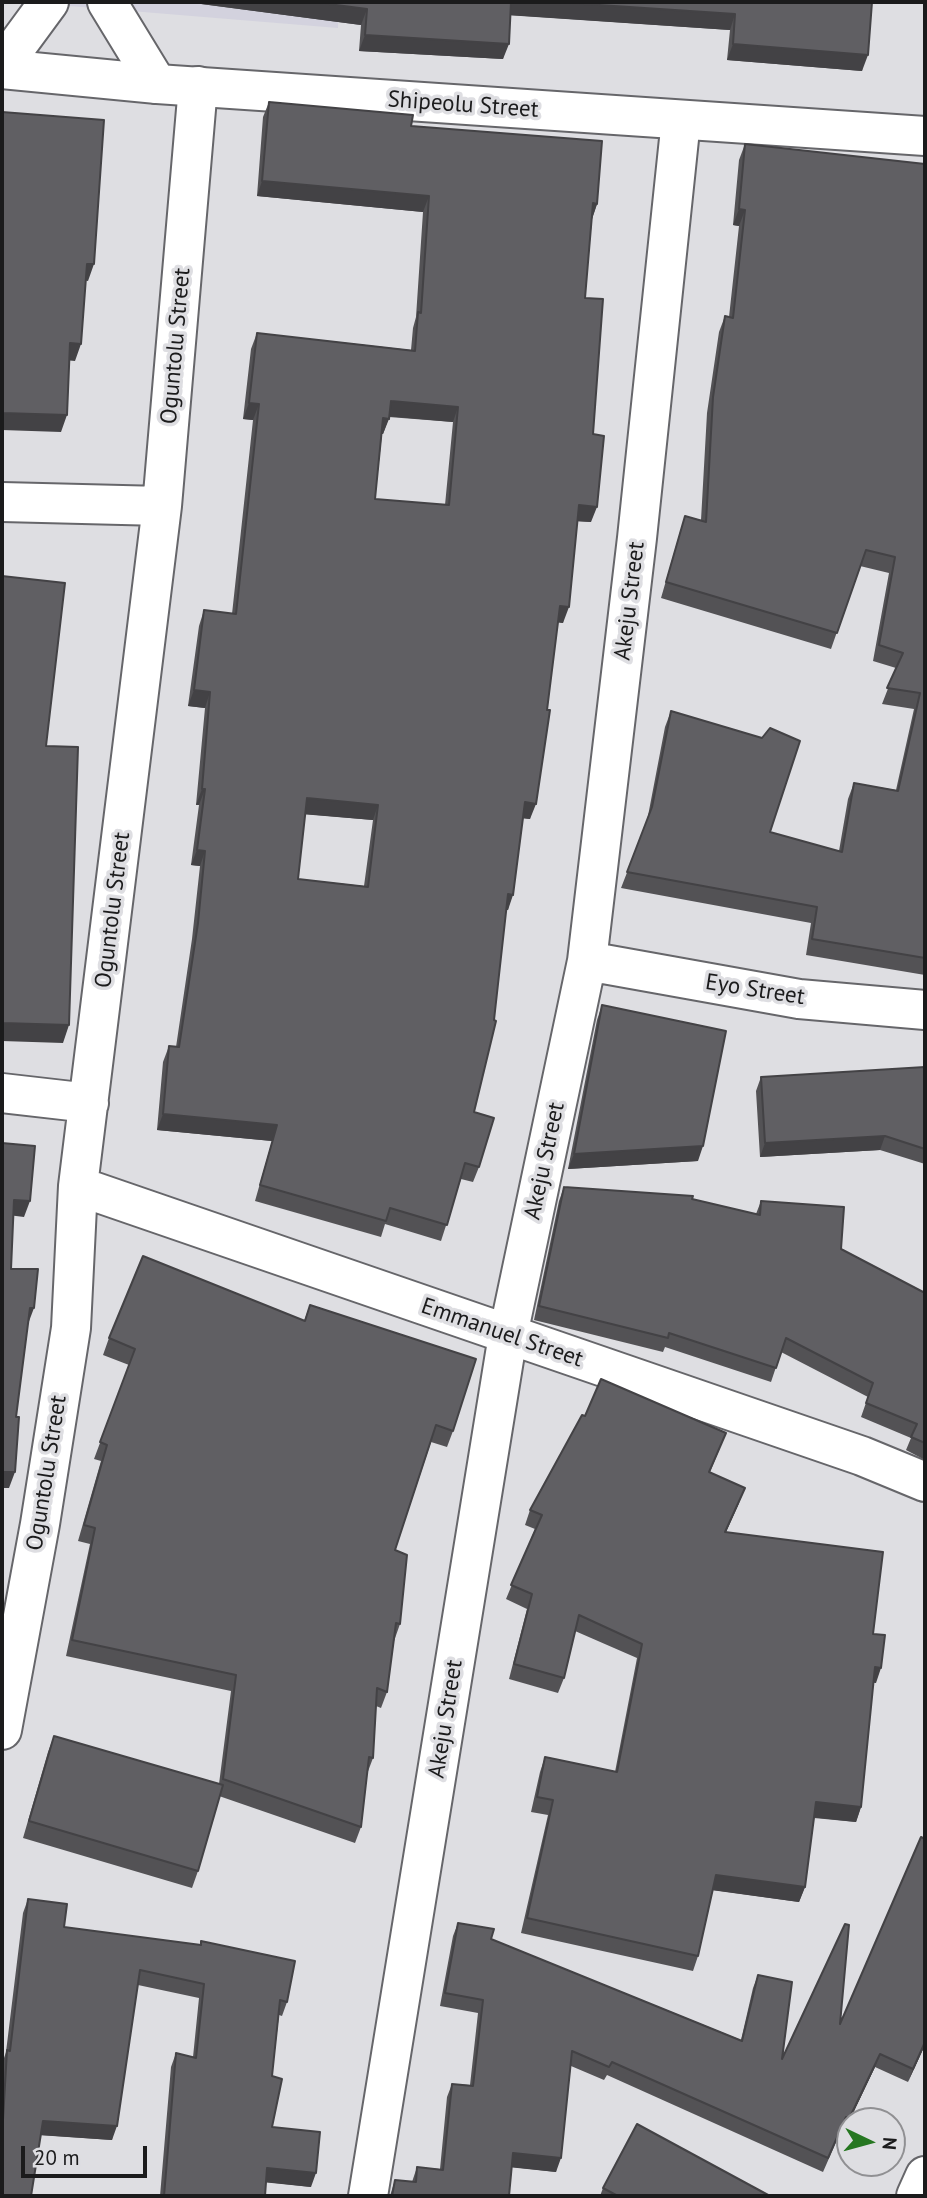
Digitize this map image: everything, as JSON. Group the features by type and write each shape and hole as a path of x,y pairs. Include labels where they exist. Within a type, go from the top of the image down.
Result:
{"street":[{"path":"2,67 49,2"},
{"path":"107,2 157,84"},
{"name":"Shipeolu Street","path":"2,67 157,84 925,136"},
{"name":"Oguntolu Street","path":"2,1730 40,1524 71,1328 79,1186 162,506 198,86"},
{"name":"Akeju Street","path":"368,2196 508,1335 587,961 639,524 681,120"},
{"path":"2,502 162,506"},
{"name":"Eyo Street","path":"587,961 799,999 925,1010"},
{"path":"2,1093 89,1104"},
{"name":"Emmanuel Street","path":"79,1186 862,1456 925,1482"},
{"path":"916,2196 925,2176"}],"shaded area":[{"path":"21,2 339,2 338,28"}],"building":[{"path":"313,2 511,2 509,44 365,35 367,9"},
{"path":"554,2 872,2 868,55 733,44 735,14"},
{"path":"269,102 413,115 411,126 602,141 597,204 593,203 585,298 603,299 593,434 604,436 597,507 579,505 569,607 560,606 547,710 550,710 536,804 525,802 513,895 508,894 496,1021 474,1112 494,1118 479,1167 465,1163 447,1225 390,1208 386,1221 260,1185 277,1125 163,1114 169,1046 179,1047 198,923 205,851 197,850 205,789 202,789 210,692 194,690 204,610 236,614 259,404 249,403 257,333 415,351 418,312 421,313 429,196 262,181","holes":["391,401 458,407 449,505 375,499 383,418 389,419","307,798 378,805 368,887 298,879"]},
{"path":"2,112 104,120 94,264 87,264 81,344 70,343 67,415 2,413"},
{"path":"745,144 925,164 925,958 812,939 817,907 627,872 652,807 671,711 762,738 770,728 800,741 770,832 842,852 854,783 898,791 920,693 887,688 903,653 879,645 895,557 866,550 837,633 666,582 685,516 706,522 713,397 725,316 733,318 745,210 739,209"},
{"path":"2,576 65,583 46,746 78,747 69,1025 2,1023"},
{"path":"602,1005 726,1031 703,1146 574,1154"},
{"path":"925,1067 925,1149 885,1136 765,1143 761,1077"},
{"path":"2,1143 35,1146 30,1201 14,1200 11,1269 38,1269 34,1308 30,1308 16,1417 19,1417 15,1472 2,1472"},
{"path":"564,1187 693,1196 692,1199 760,1215 761,1201 844,1207 841,1249 925,1293 925,1443 911,1437 917,1424 866,1403 873,1383 786,1338 776,1368 669,1333 668,1338 539,1306"},
{"path":"143,1256 305,1321 310,1305 476,1359 453,1431 436,1425 395,1550 407,1555 400,1624 396,1623 387,1692 377,1688 373,1758 369,1757 361,1827 223,1779 236,1675 72,1640 95,1528 84,1525 107,1445 100,1442 135,1349 109,1338"},
{"path":"601,1379 726,1433 709,1472 745,1488 725,1532 883,1552 873,1634 885,1635 881,1668 875,1667 861,1807 816,1802 805,1887 716,1875 698,1956 527,1918 553,1800 537,1797 545,1757 617,1772 642,1644 579,1615 564,1678 514,1664 532,1594 511,1585 542,1515 530,1510 582,1415 585,1416"},
{"path":"54,1736 223,1785 198,1871 29,1821"},
{"path":"921,1837 925,1839 925,2042 913,2069 880,2054 855,2107 836,2107 836,2140 828,2158 612,2062 609,2067 572,2051 561,2158 513,2153 509,2196 392,2196 395,2180 416,2182 417,2167 443,2170 452,2084 473,2086 483,2000 445,1993 458,1923 494,1929 491,1939 742,2041 758,1975 792,1982 782,2059 845,1924 849,1925 840,2024"},
{"path":"28,1899 67,1904 64,1927 201,1945 201,1941 295,1961 287,2002 280,2000 272,2076 282,2079 272,2127 320,2132 316,2173 267,2168 265,2196 164,2196 176,2053 196,2058 204,1984 140,1970 117,2126 43,2121 31,2196 2,2196 7,2050 10,2051"},
{"path":"637,2124 770,2196 616,2196 603,2188"}]}
